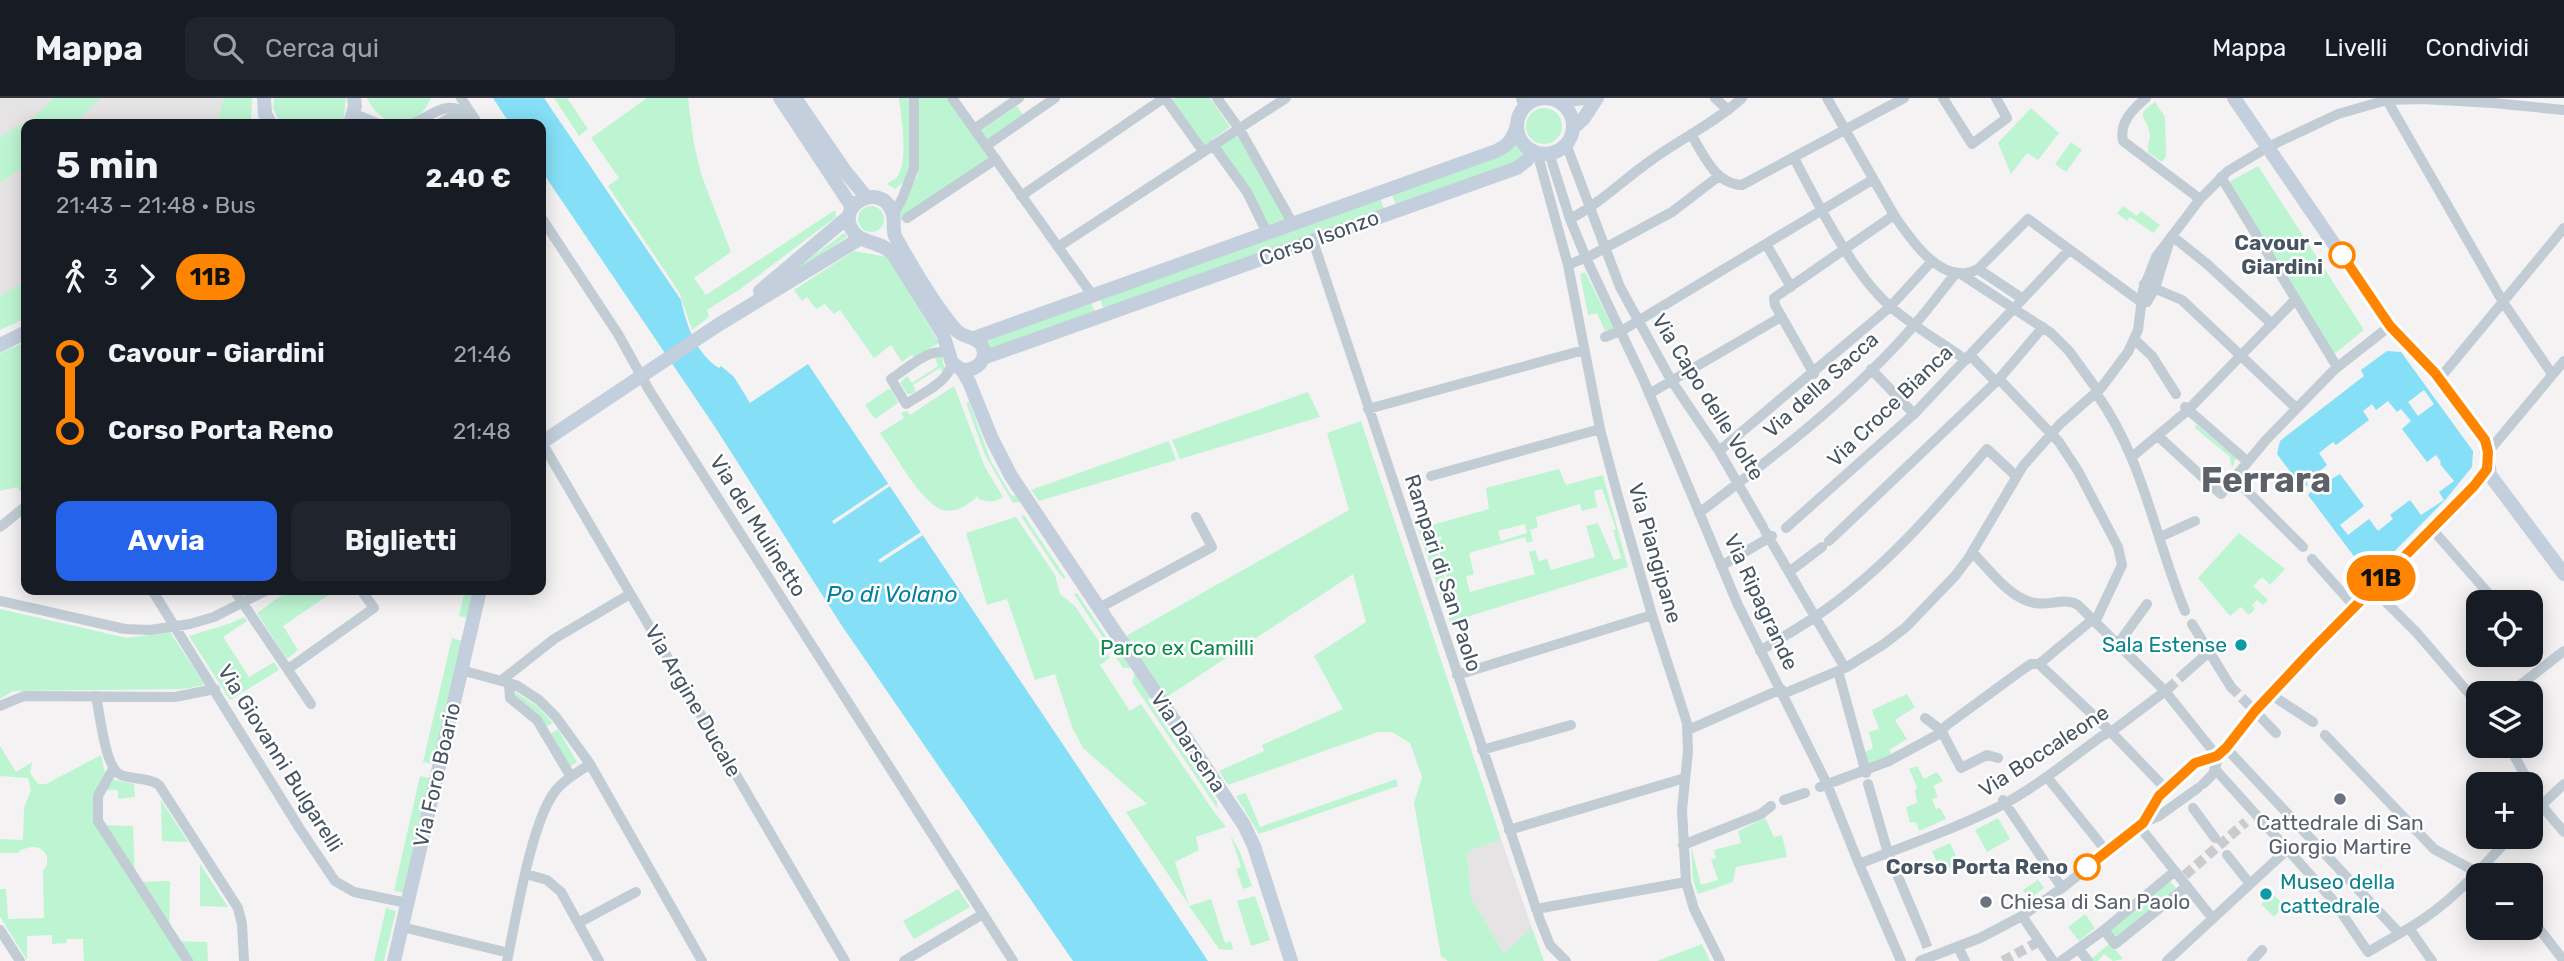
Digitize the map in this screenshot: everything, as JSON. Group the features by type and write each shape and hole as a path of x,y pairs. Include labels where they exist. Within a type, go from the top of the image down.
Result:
{"street":[{"path":"429,112 436,98"},
{"path":"461,98 474,119"},
{"name":"Via Darsena","path":"780,98 851,211 851,228 867,240 886,247 893,254 932,313 955,362 974,391 1004,464 1248,833 1291,961"},
{"path":"795,98 845,171 873,198 888,204 897,220"},
{"path":"914,98 914,168 897,220 898,242 941,309 983,349 974,391"},
{"path":"952,98 1093,296 1099,317"},
{"path":"974,129 1018,98 1030,116"},
{"path":"986,146 1055,98"},
{"path":"1021,196 1152,102 1164,98 1247,192 1266,233"},
{"path":"1217,98 1240,130 1292,222"},
{"path":"1058,247 1286,98"},
{"path":"1584,98 1528,101 1517,125 1522,141 1540,152 1570,219 1591,208 1651,160 1742,98"},
{"path":"1540,152 1559,150 1566,144 1573,128 1584,118 1597,98"},
{"path":"1715,98 1728,110"},
{"path":"1827,98 1894,215 1932,261 2020,303"},
{"path":"1691,134 1719,176 1732,184 1747,184 1904,98"},
{"path":"1943,98 1972,144 2007,118 1996,98"},
{"path":"2146,98 2125,121 2123,141 2200,198"},
{"path":"2234,98 2390,326 2440,378 2485,440 2488,452 2487,469 2497,487 2564,574"},
{"path":"262,119 264,99"},
{"path":"264,99 268,119"},
{"path":"1958,273 1978,268 2028,219 2127,294 2141,302 2147,302 2148,284 2170,239 2200,198 2221,177 2268,147 2339,114 2387,100 2422,99 2492,100 2564,110"},
{"path":"2387,100 2502,302 2552,374"},
{"path":"1558,101 1570,114 1573,128"},
{"path":"419,119 439,106 452,104 463,107 474,119"},
{"path":"448,119 464,113 473,119"},
{"name":"Corso Isonzo","path":"969,337 1093,296 1292,222 1496,151 1508,145 1517,125"},
{"name":"Via Capo delle Volte","path":"1566,144 1620,287 1665,370 1720,451 1817,616 1842,669 1866,776 1888,853 1927,953"},
{"name":"Corso Isonzo","path":"981,362 1099,317 1517,168 1540,152"},
{"name":"Via Piangipane","path":"1540,152 1568,265 1600,429 1652,615 1688,730 1683,845 1686,882 1694,909 1720,961"},
{"path":"1794,158 1846,250 1890,307 1968,357 1998,381 2052,433 2078,471 2122,558 2121,568 2096,620 2039,664 2031,664 1937,735 1866,776 1824,785"},
{"path":"546,440 718,325 867,240 884,237 897,220 996,159"},
{"path":"1568,265 1589,257 1682,206 1719,176"},
{"path":"2221,177 2337,367"},
{"path":"1368,409 1584,347 1622,331 1872,180"},
{"path":"718,325 851,211 873,198 907,185"},
{"path":"1383,191 1391,212"},
{"path":"1814,374 1773,300 1894,215"},
{"name":"Via Ripagrande","path":"1570,219 1644,381 1721,566 1782,691 1901,961"},
{"name":"Via del Mulinetto","path":"546,225 618,334 641,377 1013,961"},
{"path":"2440,378 2564,228"},
{"path":"2170,239 2207,264 2272,324"},
{"name":"Rampari di San Paolo","path":"1311,242 1362,400 1368,409 1536,909 1550,945 1566,961"},
{"path":"1766,244 1791,287"},
{"name":"Via Croce Bianca","path":"1786,528 1913,414 2069,250"},
{"path":"1720,451 1890,307 1932,261"},
{"path":"1978,268 2020,303 2069,351 2113,417 2133,456 2185,611"},
{"name":"Via della Sacca","path":"1699,513 1810,424 1871,369 1915,324 1958,273"},
{"path":"2127,294 2136,294 2148,284"},
{"path":"2148,284 2182,300 2297,408"},
{"path":"2133,456 2158,436 2243,355 2295,300"},
{"path":"1688,730 1842,669 1884,644 1906,627 1940,592 1972,552 2016,476 2052,433 2097,392 2120,363 2135,340 2141,302"},
{"path":"1649,394 1781,317"},
{"path":"2158,436 2221,494 2269,437 2337,367 2390,326"},
{"path":"1790,572 1826,544 1998,381 2043,327"},
{"path":"0,345 21,334"},
{"path":"969,337 953,343 955,362 946,377 906,404 891,379 933,352 943,351 955,362 968,371 981,362"},
{"path":"2135,340 2152,356 2176,394"},
{"path":"2488,452 2564,361"},
{"path":"1871,369 1913,414"},
{"path":"1644,381 1665,370"},
{"path":"2186,409 2248,462"},
{"path":"1432,476 1600,429"},
{"path":"1760,650 1817,616 1864,579 1934,512 1987,449 2016,476"},
{"name":"Via Argine Ducale","path":"546,451 845,961"},
{"path":"2141,824 2154,803 2174,781 2201,760 2217,756 2226,748 2251,707 2270,694 2474,486 2487,469"},
{"path":"2234,478 2303,547"},
{"path":"0,527 21,510"},
{"path":"1099,608 1212,547 1196,517"},
{"path":"2160,537 2195,521"},
{"path":"2431,528 2485,590"},
{"path":"1721,566 1767,533"},
{"path":"1927,953 1958,947 1980,939 2022,916 2062,888 2141,824 2189,802 2216,769 2217,756 2166,690 2092,621 2081,607 2072,601 2043,604 2020,598 1972,552"},
{"path":"2312,559 2354,606"},
{"path":"2372,588 2417,633 2466,690"},
{"path":"506,681 554,639 630,594"},
{"name":"Via Giovanni Bulgarelli","path":"155,595 335,881 355,892 407,903"},
{"path":"237,595 311,704"},
{"path":"0,601 124,629 142,630 176,627 214,617 258,595"},
{"path":"288,669 374,608 365,595"},
{"name":"Via Foro Boario","path":"394,961 479,595"},
{"path":"2118,644 2147,604"},
{"path":"1457,675 1652,615"},
{"path":"2192,624 2231,687"},
{"path":"2525,681 2564,650"},
{"path":"2183,676 2209,652"},
{"path":"2039,664 2111,732 2174,781"},
{"path":"461,670 506,681 530,693 561,723 590,764 702,961"},
{"path":"506,681 510,698 533,716 571,777"},
{"path":"0,706 24,696 174,697 215,689"},
{"name":"Via Boccaleone","path":"1859,864 2004,802 2047,777 2166,690"},
{"path":"2270,694 2313,722"},
{"path":"96,696 113,769 98,796 98,821 188,961"},
{"path":"2251,707 2276,733"},
{"path":"1925,718 1941,730 1961,768 1977,763 1989,755 1998,758"},
{"path":"545,733 561,723"},
{"path":"1482,750 1571,724"},
{"path":"2325,735 2434,849 2466,867"},
{"path":"2226,748 2418,942 2432,961"},
{"path":"402,927 504,956 546,806 556,789 590,764"},
{"path":"113,769 124,776 156,782 163,789 240,913 244,961"},
{"path":"2216,769 2332,899 2371,957 2466,885"},
{"path":"2047,777 2107,852"},
{"path":"1509,830 1685,778"},
{"path":"2543,803 2564,784"},
{"path":"1784,800 1805,793"},
{"path":"2004,802 2062,888"},
{"path":"2189,802 2215,838"},
{"path":"1683,845 1761,814 1771,806"},
{"path":"2543,807 2564,832"},
{"path":"2141,824 2213,919"},
{"path":"2167,961 2181,957 2213,919 2288,849"},
{"path":"2488,863 2500,849"},
{"path":"2227,855 2250,884"},
{"path":"526,874 542,878 557,888 599,961"},
{"path":"2061,961 2182,877"},
{"path":"2104,930 2115,944 2182,877"},
{"path":"1536,909 1686,882"},
{"path":"578,923 636,892"},
{"path":"904,961 983,915"},
{"path":"2022,916 2053,961"},
{"path":"0,930 20,961"},
{"path":"2543,934 2560,958"},
{"path":"1958,947 1965,961"},
{"path":"2079,949 2088,961"},
{"path":"2252,961 2262,950"}],"shaded area":[{"path":"0,98 224,98 218,119 21,119 21,284 0,296"},
{"path":"1501,839 1532,928 1504,953 1471,898 1467,852"}],"green space":[{"path":"54,98 101,98 79,119 33,118"},
{"path":"224,98 252,98 251,119 218,119"},
{"path":"274,98 346,98 343,119 278,119 273,108"},
{"path":"367,98 431,98 418,116 411,119 386,119 373,109"},
{"path":"554,98 567,98 588,129 579,136"},
{"path":"647,98 688,98 701,174 731,252 694,278 706,295 835,210 836,217 739,290 707,310 709,317 692,330 679,292 608,186 619,178 591,138"},
{"path":"899,98 909,98 909,165 905,181 895,189 887,184 897,177 903,161"},
{"path":"918,98 946,98 991,161 899,222 897,211 918,175"},
{"path":"1210,98 1230,127 1205,145 1172,100"},
{"path":"2155,102 2165,117 2166,156 2162,162 2148,152 2150,135 2143,117 2144,111"},
{"path":"1017,106 1024,116 986,141 980,131"},
{"path":"1544,108 1557,113 1562,126 1557,139 1544,144 1531,139 1526,126 1531,113"},
{"path":"2031,108 2059,133 2038,160 2027,153 2011,174 1998,143"},
{"path":"21,125 21,168 0,183 0,137"},
{"path":"1237,135 1286,219 1267,225 1219,148"},
{"path":"2071,142 2082,150 2066,172 2055,164"},
{"path":"1515,143 1525,152 1512,163 1397,207 1392,195"},
{"path":"2258,166 2364,330 2333,355 2229,182"},
{"path":"1380,198 1385,211 1105,313 1100,299"},
{"path":"871,206 880,210 884,219 880,228 871,232 862,228 858,219 862,210"},
{"path":"2123,206 2137,216 2141,211 2160,225 2153,233 2130,217 2127,221 2117,213"},
{"path":"844,233 847,237 750,303"},
{"path":"854,251 888,257 939,343 915,357 911,355 902,362 891,345 874,358 840,310 834,314 825,304 816,309 807,297 802,301 794,290"},
{"path":"1585,272 1614,329 1605,331 1597,313 1588,315 1580,274"},
{"path":"21,284 21,320 0,330 0,296"},
{"path":"1090,300 1095,313 987,352 982,339"},
{"path":"21,344 21,492 17,487 0,491 0,353"},
{"path":"941,355 946,372 943,373 940,368 913,385 916,391 907,394 900,383 907,376 912,383 938,366 935,358"},
{"path":"954,386 985,467 1003,497 988,501 979,499 978,496 965,506 949,511 938,508 922,493 880,433 904,418 901,413 907,411 910,415"},
{"path":"888,389 892,390 898,403 875,419 865,405"},
{"path":"1308,392 1320,417 1180,459 1172,440"},
{"path":"969,402 991,461 1011,495 1016,496 1020,502 1013,503 985,455 966,403"},
{"name":"Parco ex Camilli","path":"1361,421 1501,839 1467,852 1471,898 1504,953 1532,928 1544,961 1448,961 1441,956 1414,803 1422,777 1410,743 1392,732 1378,732 1228,785 1219,771 1264,751 1262,745 1343,709 1314,656 1366,622 1353,574 1167,697 1126,636 1349,510 1327,433"},
{"path":"2196,424 2236,458 2232,468 2230,457 2195,428"},
{"path":"1169,441 1176,460 1039,501 1031,490"},
{"path":"1559,469 1566,485 1603,475 1628,567 1450,622 1418,529 1489,509 1486,488","holes":["1602,489 1616,529 1613,530 1621,558 1614,560 1598,523 1586,526 1595,557 1551,570 1547,559 1539,561 1535,550 1529,552 1535,574 1470,592 1466,577 1474,574 1469,553 1525,537 1527,543 1533,541 1530,530 1538,527 1536,517 1580,504 1582,511 1597,507 1594,491","1525,524 1527,533 1501,541 1498,531","1441,536 1442,539 1439,540 1441,547 1438,548 1452,596 1460,603 1453,606 1433,539"]},
{"path":"1024,515 1066,578 1058,572 1021,516"},
{"path":"1016,517 1055,575 1060,594 1075,606 1110,658 1100,665 1130,711 1141,704 1226,827 1196,837 1199,850 1175,862 1189,905 1126,812 1147,804 1083,748 1072,727 1055,674 1035,680 1007,599 987,605 966,533"},
{"path":"2239,533 2285,569 2270,585 2262,577 2253,586 2268,600 2263,605 2257,600 2252,605 2255,609 2249,615 2241,607 2230,616 2198,578"},
{"path":"1077,593 1117,653 1120,651 1132,668 1123,668 1074,594"},
{"path":"282,595 329,595 283,626 298,650 287,659 257,613"},
{"path":"464,595 472,595 467,618 459,616"},
{"path":"0,609 127,638 170,632 205,685 183,689 13,691 0,699"},
{"path":"244,617 247,621 223,637 249,677 274,662 279,670 230,700 189,636"},
{"path":"452,638 462,641 433,764 423,762"},
{"path":"1135,674 1151,697 1148,700 1217,802 1217,808 1132,682"},
{"path":"512,690 537,706 553,723 546,727 513,697"},
{"path":"1907,694 1915,707 1895,720 1907,739 1889,750 1892,755 1869,767 1865,752 1873,748 1869,732 1879,729 1872,710"},
{"path":"558,729 577,762 569,767 550,734"},
{"path":"0,746 16,772 32,762 30,773 38,784 46,784 101,755 106,778 134,784 135,797 118,799 118,790 101,793 99,825 133,826 135,882 170,881 169,941 207,942 208,961 84,961 83,939 67,939 66,943 52,944 52,935 27,936 27,960 0,917 0,889 6,889 8,919 44,918 43,871 47,865 47,856 42,849 35,847 20,850 19,853 0,853 0,839 23,840 24,808 31,790 28,778 0,776"},
{"path":"1917,766 1924,779 1937,772 1943,781 1933,786 1938,797 1932,799 1936,809 1940,808 1946,819 1919,831 1916,822 1910,823 1906,807 1917,803 1917,787 1909,769"},
{"path":"420,776 429,778 403,893 394,891"},
{"path":"1396,779 1398,786 1259,834 1236,796 1246,793 1260,827"},
{"path":"161,800 188,842 162,841"},
{"path":"1765,818 1774,837 1782,835 1787,857 1736,867 1733,882 1698,894 1693,880 1691,846 1701,885 1718,880 1711,860 1716,858 1714,850 1741,843 1738,831"},
{"path":"1998,818 2010,839 1987,852 1975,830"},
{"path":"1230,834 1240,852 1252,886 1243,889 1236,869 1241,867"},
{"path":"1950,843 1959,863 1941,871 1932,851"},
{"path":"200,864 228,907 200,906"},
{"path":"2038,880 2044,888 2029,899 2023,890"},
{"path":"2170,881 2176,888 2115,938 2109,930"},
{"path":"958,889 970,907 914,939 903,921"},
{"path":"2272,893 2284,905 2274,917 2261,904"},
{"path":"1255,896 1270,940 1251,946 1237,901"},
{"path":"1211,899 1225,943 1231,941 1233,950 1219,949 1189,906"},
{"path":"386,908 396,911 384,961 374,961"},
{"path":"2085,914 2095,928 2079,941 2068,927"},
{"path":"2110,943 2123,959 2113,961 2104,954 2098,961 2092,961 2091,959"},
{"path":"1702,944 1710,961 1657,961"}],"water":[{"name":"Po di Volano","path":"493,98 544,98 681,300 698,347 711,362 719,368 721,366 734,377 750,403 808,364 1208,961 1073,961 842,626 715,427 546,177 546,119 507,119"},
{"path":"2387,351 2401,352 2473,451 2472,467 2446,499 2377,569 2362,567 2308,495 2312,490 2315,494 2322,489 2313,476 2306,481 2308,485 2301,486 2277,454 2280,441 2364,376 2361,370","holes":["2424,390 2434,404 2418,416 2408,402","2388,401 2397,412 2401,409 2411,421 2402,429 2427,462 2436,455 2454,481 2439,492 2444,500 2421,515 2410,500 2390,515 2393,519 2378,531 2369,519 2348,535 2340,525 2364,506 2340,474 2328,481 2320,471 2327,465 2319,453 2333,442 2336,445 2369,420 2363,411 2372,404 2376,410"]}],"pier":[{"path":"889,483 890,486 834,524 832,521"},
{"path":"921,532 923,535 880,563 878,560"}],"tunnel":[{"path":"2168,689 2183,675"},
{"path":"2231,687 2247,703"},
{"path":"2185,875 2246,822"},
{"path":"1924,938 1928,949"},
{"path":"2003,961 2036,943"}],"bus line":[{"name":"11B","path":"2087,867 2143,823 2159,796 2195,763 2217,756 2226,748 2270,694 2466,495 2487,469 2488,446 2485,440 2435,373 2390,326 2342,255"}],"place":[{"name":"Cavour - Giardini","path":"2342,255"},
{"name":"Sala Estense","path":"2241,645"},
{"name":"Cattedrale di San Giorgio Martire","path":"2340,799"},
{"name":"Corso Porta Reno","path":"2087,867"},
{"name":"Museo della cattedrale","path":"2266,894"},
{"name":"Chiesa di San Paolo","path":"1986,902"}],"district":[{"name":"Ferrara","path":"2266,480"}]}
